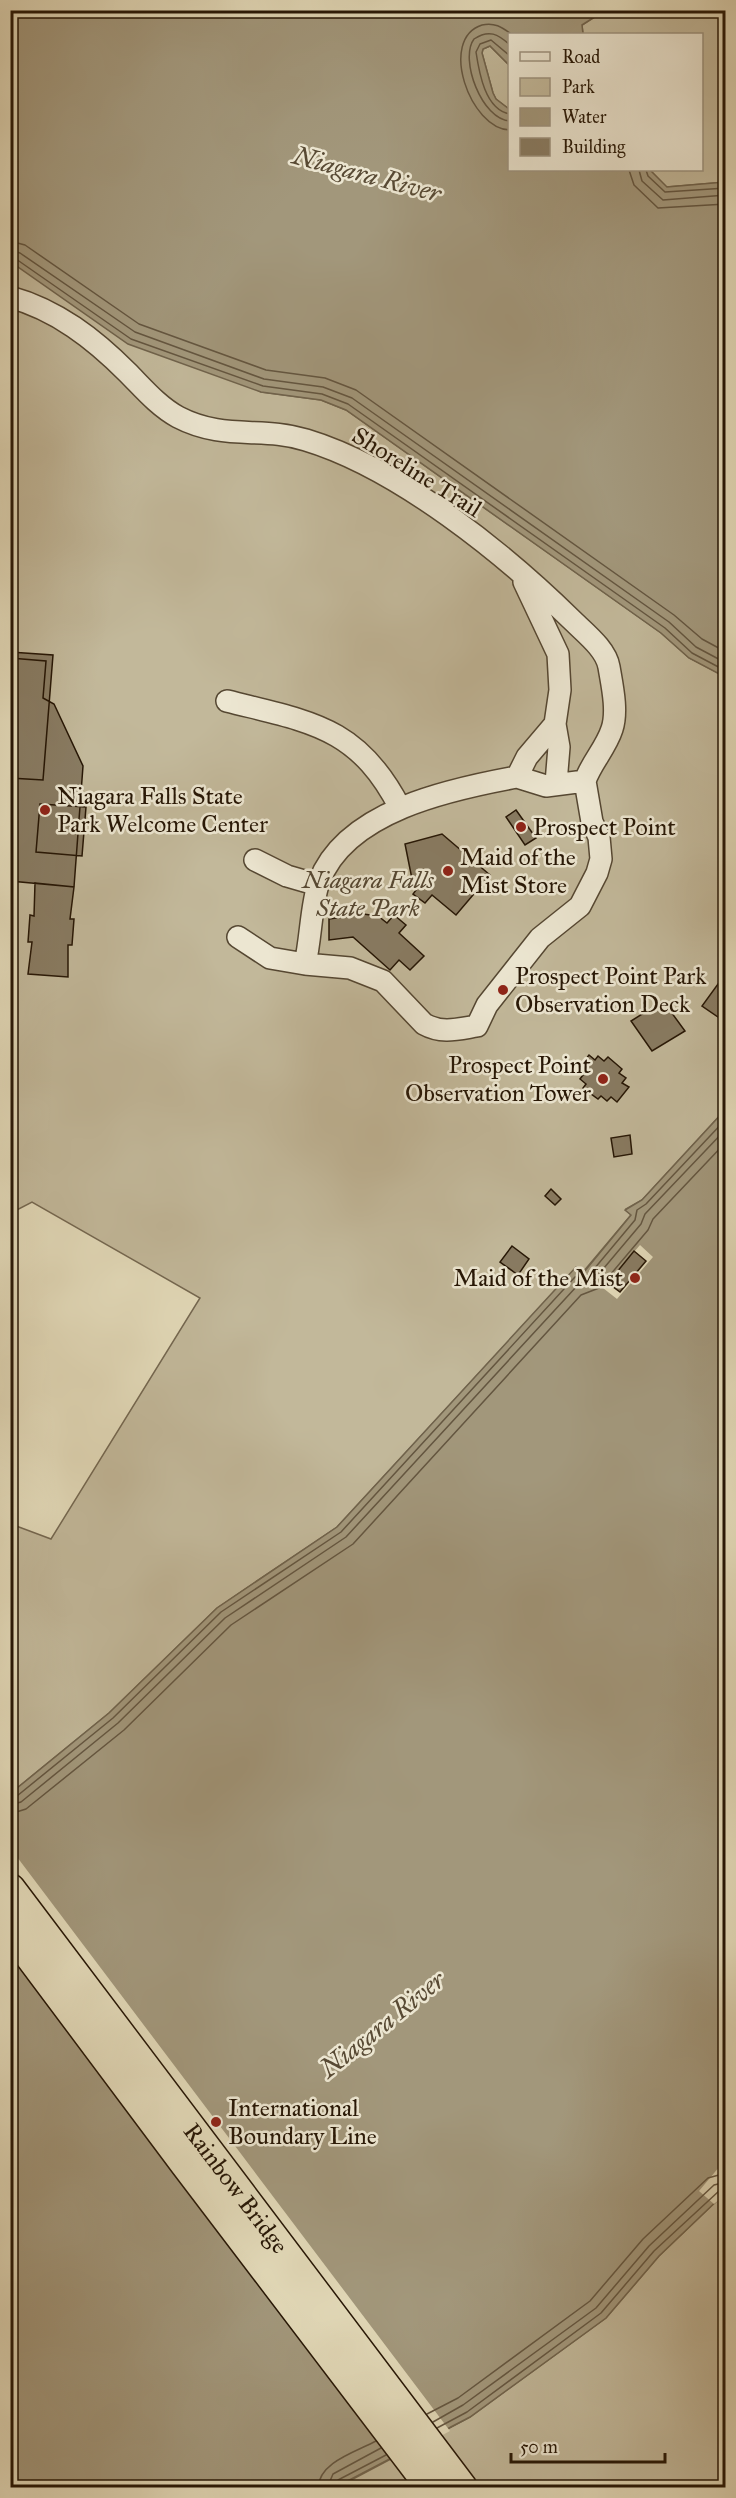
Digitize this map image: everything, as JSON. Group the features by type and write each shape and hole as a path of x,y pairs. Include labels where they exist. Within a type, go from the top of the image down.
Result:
{"highway":[{"name":"Rainbow Bridge","path":"10,1889 462,2487"},
{"name":"Rainbow Bridge","path":"10,1929 192,2173 432,2487"}],"street":[{"name":"Shoreline Trail","path":"10,297 34,305 78,329 128,372 150,396 176,416 200,427 223,433 304,439 347,454 423,500 559,604 600,649 609,666 609,675 614,690 612,729 590,767 585,781"},
{"path":"513,568 523,580 538,608 558,654 560,690 555,724 559,747 556,783"},
{"path":"227,700 292,717 353,745 382,777 400,808"},
{"path":"517,777 527,757 555,724"},
{"path":"238,937 270,958 305,964 350,968 383,981 424,1024 433,1029 443,1031 477,1026 487,1005 540,938 580,906 597,873 601,859 599,837 592,822 585,781 546,786 517,777 454,791 400,808 354,836 335,852 318,885 305,964"},
{"path":"255,861 287,876 318,885"}],"green space":[{"path":"712,10 725,14 725,182 666,187 651,171 703,171 703,33 583,33 582,25 604,11"},
{"path":"490,46 508,64 508,108 496,99 493,93 482,53 483,49"},
{"name":"Niagara Falls State Park","path":"10,262 261,392 321,400 346,410 661,633 689,658 726,677 725,1110 642,1200 626,1209 631,1215 583,1272 576,1268 337,1527 217,1608 109,1713 11,1793 11,1524 51,1539 200,1298 32,1202 11,1213"},
{"path":"725,2193 725,2487 336,2488 470,2417 606,2318 659,2256"}],"water":[{"name":"Niagara River","path":"10,11 604,11 582,25 583,33 508,33 508,64 490,46 483,49 482,53 493,93 496,99 508,108 508,171 651,171 667,187 725,182 725,677 689,658 661,633 346,410 321,400 261,392 128,344 11,262"},
{"name":"Niagara River","path":"725,1110 725,2193 659,2256 606,2318 470,2417 336,2487 11,2488 11,1793 109,1713 217,1608 337,1527 576,1267 584,1272 631,1215 625,1210 642,1200"}],"pier":[{"path":"640,1245 653,1257 617,1299 603,1288"},
{"path":"11,1849 450,2431 396,2460 10,1948"},
{"path":"725,2160 725,2195 714,2204 699,2191"}],"building":[{"path":"10,652 53,655 43,780 10,778"},
{"name":"Niagara Falls State Park Welcome Center","path":"10,658 46,661 43,698 54,704 83,766 74,887 10,881"},
{"path":"40,804 86,807 82,856 36,852"},
{"name":"Prospect Point","path":"516,810 536,838 525,845 506,817"},
{"name":"Maid of the Mist Store","path":"442,834 490,875 456,915 432,895 425,903 413,894 420,885 412,879 405,844"},
{"path":"35,883 74,887 70,919 74,919 72,945 68,945 68,977 28,974 32,942 28,942 30,915 34,916"},
{"path":"363,914 378,916 387,923 394,915 406,925 399,933 424,956 410,970 399,960 390,970 353,937 329,940 329,919"},
{"path":"726,973 726,1006 718,1017 702,1006"},
{"path":"663,1001 685,1031 652,1051 631,1021"},
{"name":"Prospect Point Observation Tower","path":"589,1055 595,1060 598,1056 604,1061 608,1057 622,1069 619,1073 626,1078 622,1083 629,1087 617,1102 611,1097 607,1101 601,1096 598,1099 583,1088 586,1084 580,1079 583,1075 577,1070"},
{"path":"630,1135 632,1154 614,1157 611,1138"},
{"path":"551,1189 561,1199 555,1205 545,1196"},
{"path":"512,1246 529,1259 518,1275 500,1262"},
{"path":"634,1251 646,1261 620,1292 608,1283"}],"place":[{"name":"Niagara Falls State Park Welcome Center","path":"45,810"},
{"name":"Prospect Point","path":"521,827"},
{"name":"Maid of the Mist Store","path":"448,871"},
{"name":"Prospect Point Park Observation Deck","path":"503,990"},
{"name":"Prospect Point Observation Tower","path":"603,1079"},
{"name":"Maid of the Mist","path":"635,1278"},
{"name":"International Boundary Line","path":"216,2122"}]}
